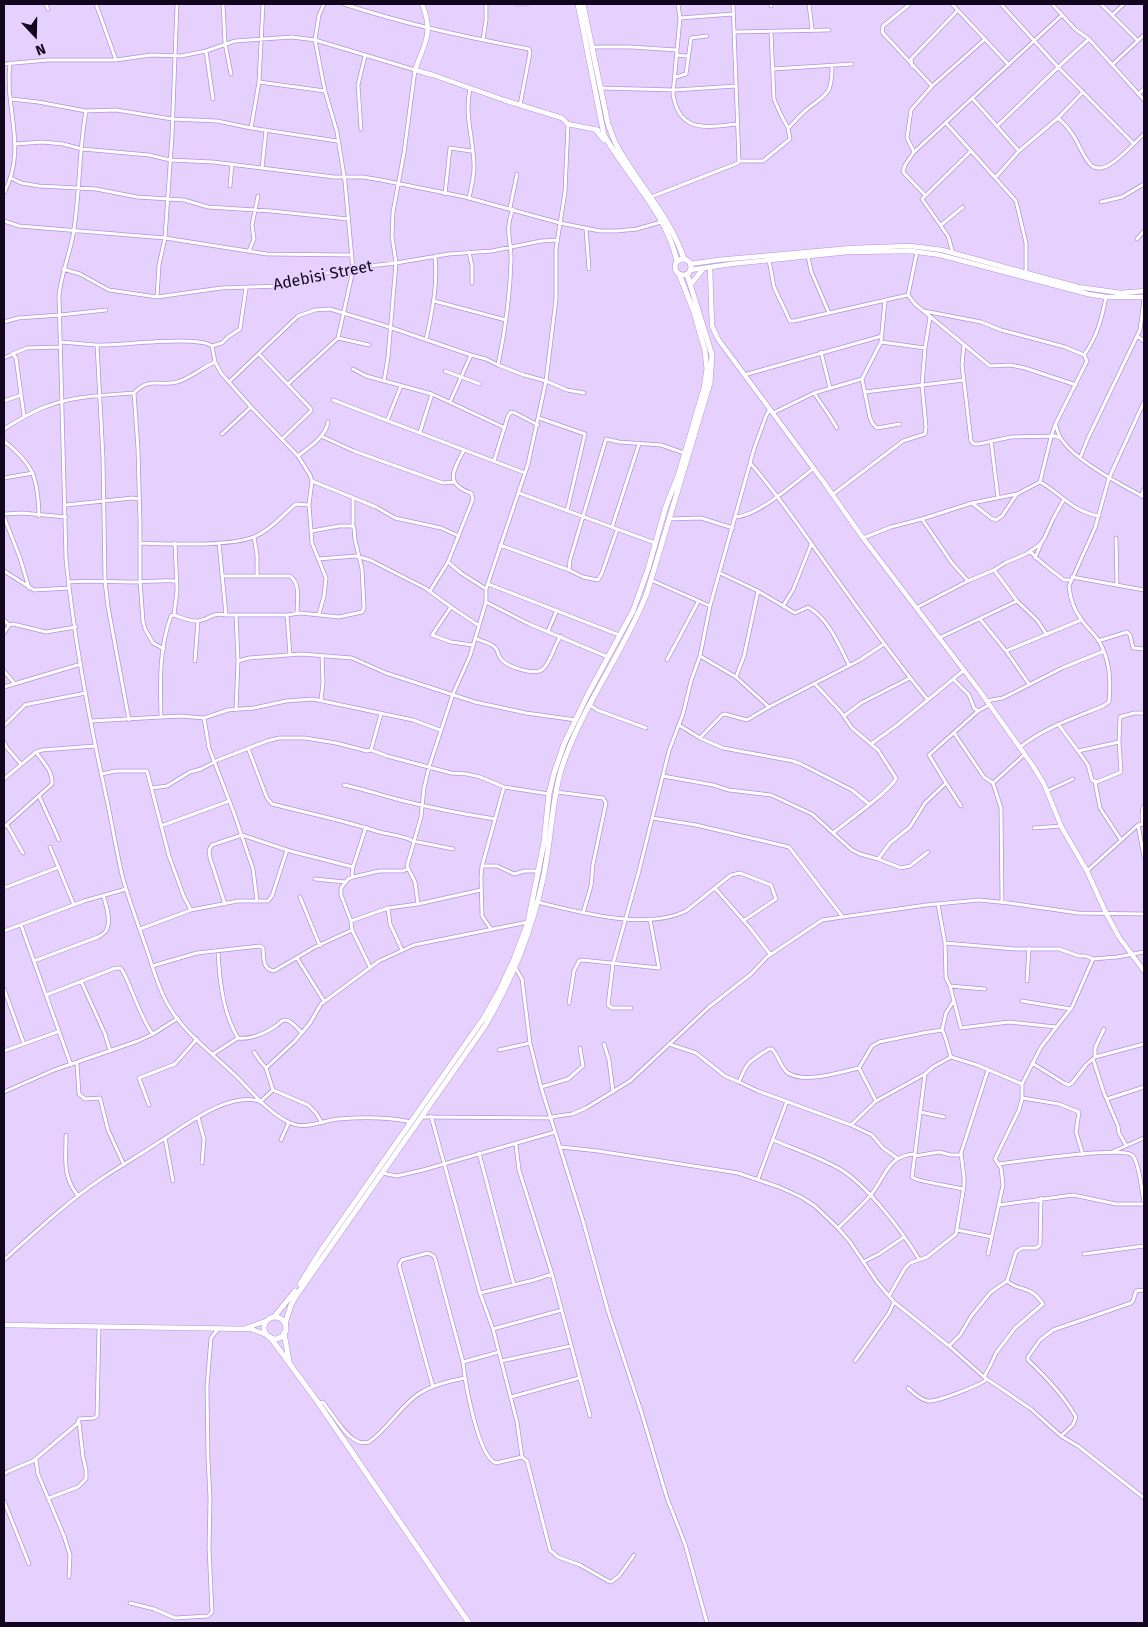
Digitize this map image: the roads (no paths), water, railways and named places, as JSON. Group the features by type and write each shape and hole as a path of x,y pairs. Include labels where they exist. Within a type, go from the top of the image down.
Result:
{"main road":[{"path":"289,1362 284,1332 291,1305 296,1296 485,1026 504,992 515,967 531,926 543,879 561,771 574,734 636,620 670,520 708,390 712,370 712,355 691,284 689,269 674,233 612,150 594,130 568,124 562,118 415,70 429,28 422,4"},
{"path":"578,4 603,128 612,150"},
{"path":"243,1329 274,1317 301,1283 318,1255 483,1019 498,992 514,959 528,922 539,871 549,794 564,744 633,611 656,544 666,506 678,476 704,388 707,368 700,329 687,292 675,270 677,262 671,238 661,222 660,214 651,197 617,147 610,129 583,4"},
{"path":"594,130 597,127 603,128"},
{"path":"678,274 683,275 689,269 718,260 888,246 918,247 953,253 1066,284 1096,290 1121,293 1144,292"},
{"path":"689,269 703,269 808,256 892,250 940,255 1059,287 1106,297 1144,299"},
{"path":"677,262 684,259"},
{"path":"710,268 711,314 714,332 863,538 988,703 1037,773 1047,791 1061,826 1087,871 1106,913 1119,937 1144,971"},
{"path":"691,284 703,269"},
{"path":"274,1317 282,1320 285,1324"},
{"path":"266,1321 264,1328 268,1336 318,1403 470,1623"},
{"path":"4,1326 251,1329 276,1338 284,1332"}],"street":[{"path":"46,4 48,9"},
{"path":"96,4 116,60"},
{"path":"157,297 165,238 177,4"},
{"path":"223,4 225,43 231,74"},
{"path":"251,128 259,82 263,4"},
{"path":"288,384 338,338 353,270 344,178 334,117 325,91 315,40 319,15 324,4"},
{"path":"344,4 378,16 453,35 529,49 530,53 520,105"},
{"path":"484,40 486,4"},
{"path":"516,4 527,4"},
{"path":"678,4 680,18 675,90 673,94 674,101 687,122 696,126 738,124"},
{"path":"733,4 739,161"},
{"path":"809,4 812,29"},
{"path":"910,4 883,26 882,32 932,86"},
{"path":"952,4 1009,65"},
{"path":"1001,4 1057,66 1134,144"},
{"path":"1052,4 1075,29 1089,39 1144,100"},
{"path":"1101,4 1138,41"},
{"path":"1112,15 1124,4"},
{"path":"912,66 911,59 958,10"},
{"path":"680,18 733,14"},
{"path":"925,195 903,172 905,165 914,152 1062,15"},
{"path":"735,32 829,30"},
{"path":"651,197 692,182 739,161 763,161 790,139 788,128 780,115 774,99 770,32"},
{"path":"1112,65 1144,34"},
{"path":"676,77 686,74 690,38 707,36"},
{"path":"4,64 67,60 116,60 151,55 175,56 206,51 235,40 292,37 315,40 415,70 404,153 393,212 392,236 396,263 391,328 384,381"},
{"path":"914,152 907,138 911,110 932,86 985,39"},
{"path":"997,126 1057,66 1089,39"},
{"path":"592,47 631,46 677,50"},
{"path":"206,51 213,99"},
{"path":"677,55 687,56"},
{"path":"361,129 358,85 365,56"},
{"path":"4,193 11,178 16,144 8,81 10,63"},
{"path":"773,69 852,64"},
{"path":"788,128 827,95 832,78 832,66"},
{"path":"259,82 325,91"},
{"path":"600,88 675,90 736,86"},
{"path":"469,198 474,165 468,116 470,88"},
{"path":"1138,94 1144,88"},
{"path":"995,178 1019,151 1058,118 1083,92"},
{"path":"972,98 1019,151"},
{"path":"11,99 86,111 116,110 172,119 217,122 337,141"},
{"path":"86,111 74,232 63,269 59,296 66,559 68,582 95,746 126,889 164,996 178,1018 265,1107 289,1122 302,1126 340,1119 376,1118 394,1118 411,1123"},
{"path":"1058,118 1074,136 1088,163 1093,167 1100,168 1112,163 1144,134"},
{"path":"946,123 1016,201 1026,243 1026,272"},
{"path":"418,904 415,882 407,869 421,817 428,767 453,694 473,645 486,602 486,589 519,493 538,425 546,381 556,299 555,277 565,192 568,124"},
{"path":"603,128 610,129"},
{"path":"262,168 266,130"},
{"path":"16,144 42,142 63,144 82,148 149,155 170,160 232,164 344,178 364,177 398,182 469,198 560,223 607,232 637,229 661,222"},
{"path":"446,194 450,148 472,151"},
{"path":"953,253 948,236 922,199 971,151"},
{"path":"230,186 232,164"},
{"path":"498,365 510,289 511,248 508,226 517,174"},
{"path":"11,178 22,183 96,189 137,197 184,200 208,207 271,210 348,219"},
{"path":"1100,202 1122,197 1144,184"},
{"path":"249,251 254,239 252,225 258,196"},
{"path":"941,225 963,207"},
{"path":"4,221 19,226 165,238 286,255 351,255"},
{"path":"586,228 589,269"},
{"path":"1137,239 1144,231"},
{"name":"Adebisi Street","path":"63,269 80,274 108,290 157,297 221,288 281,286 325,273 346,272 369,266 435,256 511,248 541,241 558,240"},
{"path":"469,252 472,266 472,283"},
{"path":"908,295 917,252"},
{"path":"426,340 434,301 435,256"},
{"path":"808,256 829,313"},
{"path":"769,260 774,287 790,321 794,322 908,295"},
{"path":"4,358 27,348 61,344 97,345 187,342 212,346 222,343 228,336 240,329 246,288"},
{"path":"908,295 923,311 990,366 1010,365 1025,368 1076,385"},
{"path":"1084,355 1091,346 1099,327 1106,297"},
{"path":"1080,458 1138,336 1144,299"},
{"path":"434,301 506,320"},
{"path":"885,301 881,342 862,379 873,424 877,428 900,424"},
{"path":"229,382 298,316 322,309 336,310 486,359 567,390 584,393"},
{"path":"4,322 18,318 106,310"},
{"path":"863,538 891,527 972,503 1017,494 1040,482 1055,425 1087,361 1084,355 1065,347 1001,330 981,322 923,311"},
{"path":"832,494 896,446 909,438 925,434 922,384 930,317"},
{"path":"744,375 882,336"},
{"path":"1138,336 1144,341"},
{"path":"338,338 369,345"},
{"path":"881,342 925,348"},
{"path":"964,343 962,365 972,441 974,444 1021,436 1060,438"},
{"path":"97,345 98,395 103,458 105,582 109,616 129,720"},
{"path":"212,346 215,362 229,382 298,456 312,481 309,505 314,551 326,578 319,614"},
{"path":"822,352 830,388"},
{"path":"10,354 13,354 16,358 24,416"},
{"path":"259,354 311,410 282,439"},
{"path":"450,402 471,355"},
{"path":"4,429 24,416 45,407 98,395 134,392 140,386 150,382 180,382 215,362"},
{"path":"353,369 366,376 432,394 505,428"},
{"path":"445,371 480,384"},
{"path":"631,1008 612,1008 608,1004 613,964 669,751 684,714 691,681 700,656 710,606 754,448 766,416 771,411 814,393 862,379"},
{"path":"865,392 964,380"},
{"path":"387,421 401,386"},
{"path":"134,392 138,449 140,582 145,629 153,643 164,649"},
{"path":"814,393 836,428"},
{"path":"420,432 432,394"},
{"path":"4,401 21,395"},
{"path":"333,400 525,473"},
{"path":"1019,748 1032,737 1109,702 1109,666 1098,640 1081,620 1070,593 1071,579 1092,535 1109,478 1144,402"},
{"path":"222,434 251,407"},
{"path":"494,461 510,412 516,413 538,425"},
{"path":"539,418 586,434 567,511"},
{"path":"298,456 321,436 326,430 328,422"},
{"path":"1055,425 1060,438 1073,453 1109,478 1143,496 1144,489"},
{"path":"321,436 443,483 454,482"},
{"path":"569,570 606,439 661,445 684,453"},
{"path":"4,441 22,456 33,473 37,488 39,516"},
{"path":"991,442 998,497"},
{"path":"612,528 639,444"},
{"path":"430,592 448,562 473,496 471,493 458,487 454,482 454,471 464,450"},
{"path":"750,464 777,496 884,644 928,700"},
{"path":"736,517 749,514 814,468"},
{"path":"4,478 33,473"},
{"path":"312,481 376,507 395,518 441,528 459,536"},
{"path":"1040,482 1064,501 1086,513 1099,516"},
{"path":"519,493 656,544"},
{"path":"972,503 996,520 1002,516 1017,494"},
{"path":"66,506 132,498 139,499"},
{"path":"174,615 198,621 219,614 287,615 297,613 339,617 362,612 364,608 364,585 353,527 353,499"},
{"path":"1035,558 1052,519 1064,501"},
{"path":"140,543 219,543 242,540 254,537 273,524 296,504 309,505"},
{"path":"29,588 4,515 22,513 66,517"},
{"path":"670,520 701,518 733,528"},
{"path":"922,519 952,563 968,581"},
{"path":"312,531 339,526 353,527"},
{"path":"500,545 583,577 598,580 618,530"},
{"path":"254,537 257,555 257,576"},
{"path":"1116,538 1117,585"},
{"path":"916,608 1030,551 1044,539"},
{"path":"161,717 160,678 168,623 171,616 174,615 176,598 176,543"},
{"path":"219,543 226,615"},
{"path":"783,606 795,586 812,544"},
{"path":"1030,551 1035,558 1064,580 1071,579 1144,590"},
{"path":"318,559 360,556 375,562 430,592 451,608 479,625"},
{"path":"448,562 486,589"},
{"path":"994,570 1017,601 1037,620 1047,635"},
{"path":"4,571 34,590 69,588"},
{"path":"720,573 758,591 797,613 808,607 816,612 840,646 849,665"},
{"path":"222,576 285,575 294,578 297,585 297,613"},
{"path":"68,582 94,580 105,582 175,581"},
{"path":"651,580 710,606"},
{"path":"488,584 620,636"},
{"path":"736,677 744,656 758,591"},
{"path":"938,639 1017,601"},
{"path":"486,602 529,624 609,658"},
{"path":"667,660 698,602"},
{"path":"451,608 432,635 451,642 473,645"},
{"path":"548,631 557,610"},
{"path":"236,615 238,661 236,710"},
{"path":"287,615 290,655"},
{"path":"980,619 1029,684"},
{"path":"4,620 9,625"},
{"path":"1006,651 1081,620"},
{"path":"195,661 198,621"},
{"path":"9,625 13,624 46,632 76,627"},
{"path":"4,633 9,625"},
{"path":"1098,640 1126,632 1130,635 1133,648 1144,649"},
{"path":"475,638 493,646 501,660 506,663 530,672 538,672 544,669 561,636"},
{"path":"700,738 724,714 746,720 860,660 884,644"},
{"path":"961,806 929,755 988,703 1003,698 1062,668 1104,651"},
{"path":"238,661 249,658 301,654 357,659 368,666 386,673 499,708 576,720"},
{"path":"321,700 323,683 322,656"},
{"path":"700,656 736,677 769,707"},
{"path":"4,687 81,664"},
{"path":"4,671 15,684"},
{"path":"871,744 963,671"},
{"path":"844,716 861,703 910,678"},
{"path":"953,679 968,695 978,712"},
{"path":"815,684 844,716 852,728 879,753 896,780 833,833"},
{"path":"4,726 25,705 86,693"},
{"path":"91,721 180,716 204,718 228,710 299,700 321,700 413,720 440,730"},
{"path":"590,705 597,710 646,728"},
{"path":"1095,782 1121,772 1120,718 1144,712"},
{"path":"371,750 381,714"},
{"path":"204,718 209,748 230,801 253,869 256,901"},
{"path":"1058,724 1088,765 1092,780 1095,782 1100,808 1121,840"},
{"path":"679,725 700,738 724,748 793,761 852,790 869,804"},
{"path":"954,733 984,777 993,783 1002,814 1002,902"},
{"path":"152,788 167,786 190,772 267,740 295,737 336,743 367,751 371,750 451,773 480,777 504,787 549,794"},
{"path":"4,742 21,764"},
{"path":"1078,751 1119,742"},
{"path":"4,779 36,752 46,749 95,746"},
{"path":"248,748 269,802 390,835 409,838 413,841 453,849"},
{"path":"23,853 12,832 5,826 52,784 49,770 36,752"},
{"path":"993,783 1024,755"},
{"path":"101,774 116,771 146,770 169,856 191,910"},
{"path":"663,776 713,785 729,790 772,796 812,814 852,850 896,867 904,868 916,862 928,852"},
{"path":"1047,791 1073,779"},
{"path":"878,859 890,843 910,827 925,803 946,783"},
{"path":"344,785 463,814 495,818"},
{"path":"491,929 482,916 482,866 504,787"},
{"path":"557,792 603,798 606,803 593,864 591,886 583,913"},
{"path":"40,796 59,840"},
{"path":"162,826 230,801"},
{"path":"1087,871 1121,840 1138,826 1144,824 1142,816 1143,807"},
{"path":"652,818 696,825 789,847 842,916"},
{"path":"1034,828 1061,826"},
{"path":"1138,826 1144,857"},
{"path":"354,877 352,873 353,867 366,827"},
{"path":"225,904 209,850 212,845 242,835 287,850 353,867"},
{"path":"50,848 74,905"},
{"path":"140,930 191,910 238,901 268,901 272,896 287,850"},
{"path":"4,888 59,866"},
{"path":"482,866 497,866 514,874 525,871 539,871"},
{"path":"370,967 352,930 351,921 341,895 341,888 345,882 354,877 379,871 403,871 407,869"},
{"path":"537,902 583,913 625,920 650,919 679,914 692,907 731,875 737,873 771,885 776,899 743,921"},
{"path":"315,879 345,882"},
{"path":"714,888 770,954"},
{"path":"4,931 102,895 126,889"},
{"path":"351,921 388,908 418,904 481,890"},
{"path":"34,961 104,933 108,926 107,908 102,895"},
{"path":"300,897 320,946"},
{"path":"422,1117 552,1118 572,1114 630,1081 668,1044 709,1007 737,986 770,954 822,920 979,900 1078,913 1144,914"},
{"path":"938,904 945,943 946,978 957,1009 961,1028 1009,1022 1056,1027"},
{"path":"388,908 390,924 402,950"},
{"path":"570,1003 574,971 579,961 658,968 650,919"},
{"path":"266,1068 295,1042 310,1023 320,1004 378,961 414,945 528,922"},
{"path":"21,925 57,1032 71,1065"},
{"path":"152,966 189,955 260,946 263,948 264,965 271,971 274,971 352,930"},
{"path":"945,943 1015,949 1059,949 1093,959 1144,952"},
{"path":"1027,981 1029,948"},
{"path":"218,950 220,984 238,1038"},
{"path":"297,958 324,1001"},
{"path":"988,1254 1003,1179 1001,1168 995,1160 1014,1121 1022,1098 1022,1084 1041,1047 1071,1009 1093,959"},
{"path":"515,967 522,978 530,1043 541,1087 561,1147 608,1311 667,1498 685,1544 707,1623"},
{"path":"46,995 120,968 138,1010 147,1028 153,1034"},
{"path":"81,981 105,1034 110,1052"},
{"path":"950,986 985,989"},
{"path":"4,989 24,1044"},
{"path":"951,1057 942,1030 946,1013 953,1001"},
{"path":"1022,1001 1071,1009"},
{"path":"4,1092 54,1070 110,1052 153,1034 178,1018"},
{"path":"213,1054 238,1038 251,1038 270,1030 282,1020 289,1020 301,1032"},
{"path":"1104,1029 1095,1048 1094,1058 1119,1133 1126,1146"},
{"path":"739,1082 745,1066 769,1049 776,1052 784,1070 796,1076 812,1077 859,1068 872,1046 879,1042 942,1030"},
{"path":"4,1051 57,1032"},
{"path":"149,1105 139,1078 175,1064 197,1039"},
{"path":"499,1050 530,1043"},
{"path":"604,1044 609,1060 613,1092"},
{"path":"668,1044 696,1053 725,1076 758,1091 851,1125 872,1135 883,1148 896,1158"},
{"path":"1032,1063 1069,1085 1094,1058 1144,1044"},
{"path":"541,1087 568,1079 583,1066 580,1048"},
{"path":"254,1052 266,1068 273,1090 308,1105 322,1123"},
{"path":"851,1125 876,1101 925,1074 933,1066 951,1057 978,1065 1022,1084"},
{"path":"77,1064 79,1094 85,1099 100,1098 108,1130 124,1165"},
{"path":"859,1068 876,1101"},
{"path":"889,1296 905,1268 910,1263 927,1257 953,1238 958,1230 964,1189 961,1155 988,1070"},
{"path":"925,1074 912,1177 913,1179 964,1189"},
{"path":"1107,1099 1144,1087"},
{"path":"260,1102 273,1090"},
{"path":"4,1260 100,1179 198,1117 241,1099 249,1098 260,1102"},
{"path":"1022,1098 1059,1104 1079,1112 1076,1132 1083,1155"},
{"path":"758,1179 787,1101"},
{"path":"920,1112 944,1117"},
{"path":"431,1116 455,1207 499,1352 517,1422 522,1457 527,1461 550,1550 558,1557 580,1565 611,1582 619,1576 634,1555"},
{"path":"198,1117 204,1139 202,1163"},
{"path":"281,1140 289,1122"},
{"path":"382,1173 397,1176 423,1170 479,1153 516,1145 555,1132"},
{"path":"66,1135 65,1170 71,1187 78,1196"},
{"path":"165,1138 173,1181"},
{"path":"1111,1152 1144,1138"},
{"path":"772,1140 819,1158 842,1170 871,1196 919,1259"},
{"path":"516,1145 519,1170 552,1274 590,1416"},
{"path":"561,1147 598,1150 738,1173 779,1187 815,1206 838,1228 894,1302 986,1378 1031,1409 1061,1436 1078,1446 1144,1498"},
{"path":"838,1228 871,1196 882,1176 896,1158 907,1154 939,1152 961,1155"},
{"path":"998,1164 1083,1155 1092,1152 1128,1153 1135,1158 1144,1204 1116,1204 1074,1195 999,1205"},
{"path":"479,1153 514,1285"},
{"path":"949,1346 960,1335 972,1315 991,1292 1007,1281 1016,1252 1022,1248 1036,1248 1040,1244 1041,1198"},
{"path":"958,1230 992,1238"},
{"path":"863,1262 904,1237"},
{"path":"1084,1254 1144,1246"},
{"path":"433,1387 399,1265 402,1260 428,1253 434,1256 449,1305 463,1362 475,1424 490,1459 496,1463 501,1463 522,1457"},
{"path":"480,1292 552,1274"},
{"path":"908,1388 920,1398 931,1401 940,1400 979,1385 986,1378 996,1353 1015,1328 1043,1304 1030,1290 1012,1285 1007,1281"},
{"path":"1061,1436 1073,1424 1076,1417 1045,1376 1028,1360 1028,1357 1040,1340 1053,1330 1130,1303 1133,1301 1136,1292 1144,1290"},
{"path":"855,1361 889,1313 894,1302"},
{"path":"492,1328 562,1310"},
{"path":"78,1419 96,1418 98,1416 100,1327"},
{"path":"130,1603 154,1609 175,1618 208,1616 212,1612 209,1548 210,1498 207,1386 212,1338 218,1329"},
{"path":"501,1361 571,1346"},
{"path":"463,1362 499,1352"},
{"path":"318,1403 323,1402 355,1440 358,1442 368,1442 394,1420 412,1400 433,1387 465,1378"},
{"path":"510,1397 579,1378"},
{"path":"4,1474 36,1459 77,1424 78,1419"},
{"path":"49,1498 78,1487 86,1479 78,1419"},
{"path":"36,1459 38,1474 70,1555 69,1577"},
{"path":"4,1501 29,1564"}]}
